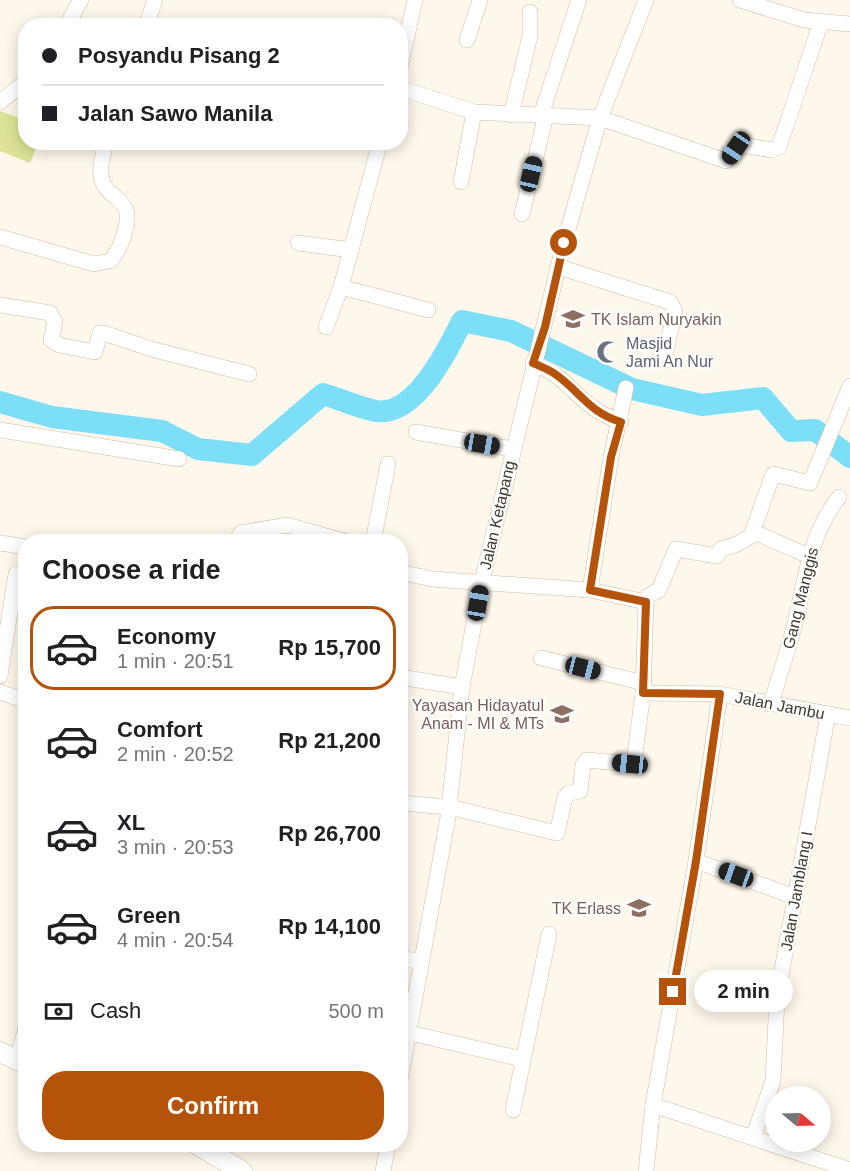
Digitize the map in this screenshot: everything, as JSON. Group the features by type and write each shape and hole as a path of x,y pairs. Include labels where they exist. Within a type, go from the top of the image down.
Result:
{"street":[{"path":"71,18 81,0"},
{"path":"149,18 155,0"},
{"path":"408,31 415,0"},
{"path":"467,40 480,0"},
{"path":"522,213 543,115 579,0"},
{"name":"Jalan Ketapang","path":"408,1042 449,807 462,687 482,581 533,363 600,118 646,0"},
{"path":"740,0 804,20 850,24"},
{"path":"511,115 530,36 530,12"},
{"path":"408,91 474,112 600,118 722,161 727,160 742,145 777,149 821,22"},
{"path":"0,102 18,87"},
{"path":"460,182 474,112"},
{"path":"0,237 94,264 110,261 122,241 129,218 128,211 104,184 100,174 104,150"},
{"path":"326,327 341,287 378,150"},
{"path":"298,243 351,250"},
{"path":"559,267 670,302 675,311 665,355"},
{"path":"341,287 428,310"},
{"path":"0,304 50,313 55,322 51,340 59,345 95,352 102,332 151,350 249,374"},
{"path":"533,363 554,374 588,407 607,418 621,422"},
{"path":"408,804 449,807 557,833 565,797 569,793 580,791 585,761 633,763 644,688 648,596 659,590 676,549 717,556 721,549 747,540 754,532 773,474 779,473 809,484 850,386"},
{"path":"590,590 611,457 621,422 626,388"},
{"path":"0,430 179,459"},
{"path":"416,432 512,450"},
{"path":"375,534 388,464"},
{"name":"Gang Manggis","path":"771,703 794,628 822,521 839,497"},
{"path":"240,534 277,525 308,534"},
{"path":"754,532 811,557"},
{"path":"0,543 18,546"},
{"path":"16,574 18,591"},
{"path":"408,574 432,579 590,590 646,602"},
{"path":"0,676 18,603"},
{"name":"Jalan Jambu","path":"542,657 644,688 720,694 850,718"},
{"path":"408,678 462,687"},
{"path":"0,692 18,698"},
{"path":"646,1171 654,1105 696,861 720,694"},
{"name":"Jalan Jamblang I","path":"753,1137 773,1081 777,998 828,714"},
{"path":"696,861 795,897"},
{"path":"513,1110 549,934"},
{"path":"408,959 422,962"},
{"path":"410,1033 522,1059"},
{"path":"654,1105 850,1170"},
{"path":"210,1152 242,1171"},
{"path":"383,1171 387,1152"}],"green space":[{"path":"0,111 18,117 18,150 35,150 30,163 0,151"}],"waterway":[{"path":"0,402 52,417 162,431 198,449 252,455 323,394 376,411 390,410 404,404 417,393 439,364 462,321 511,331 632,389 702,405 763,398 791,431 815,430 850,457"}],"place":[{"name":"TK Islam Nuryakin","path":"573,319"},
{"name":"Masjid Jami An Nur","path":"608,352"},
{"name":"Yayasan Hidayatul Anam - MI & MTs","path":"562,714"},
{"name":"TK Erlass","path":"639,908"}],"route":[{"path":"564,243 545,327 533,363 560,378 588,407 607,418 621,422 611,457 590,590 646,602 648,614 643,693 720,694 696,861 673,992"}]}
